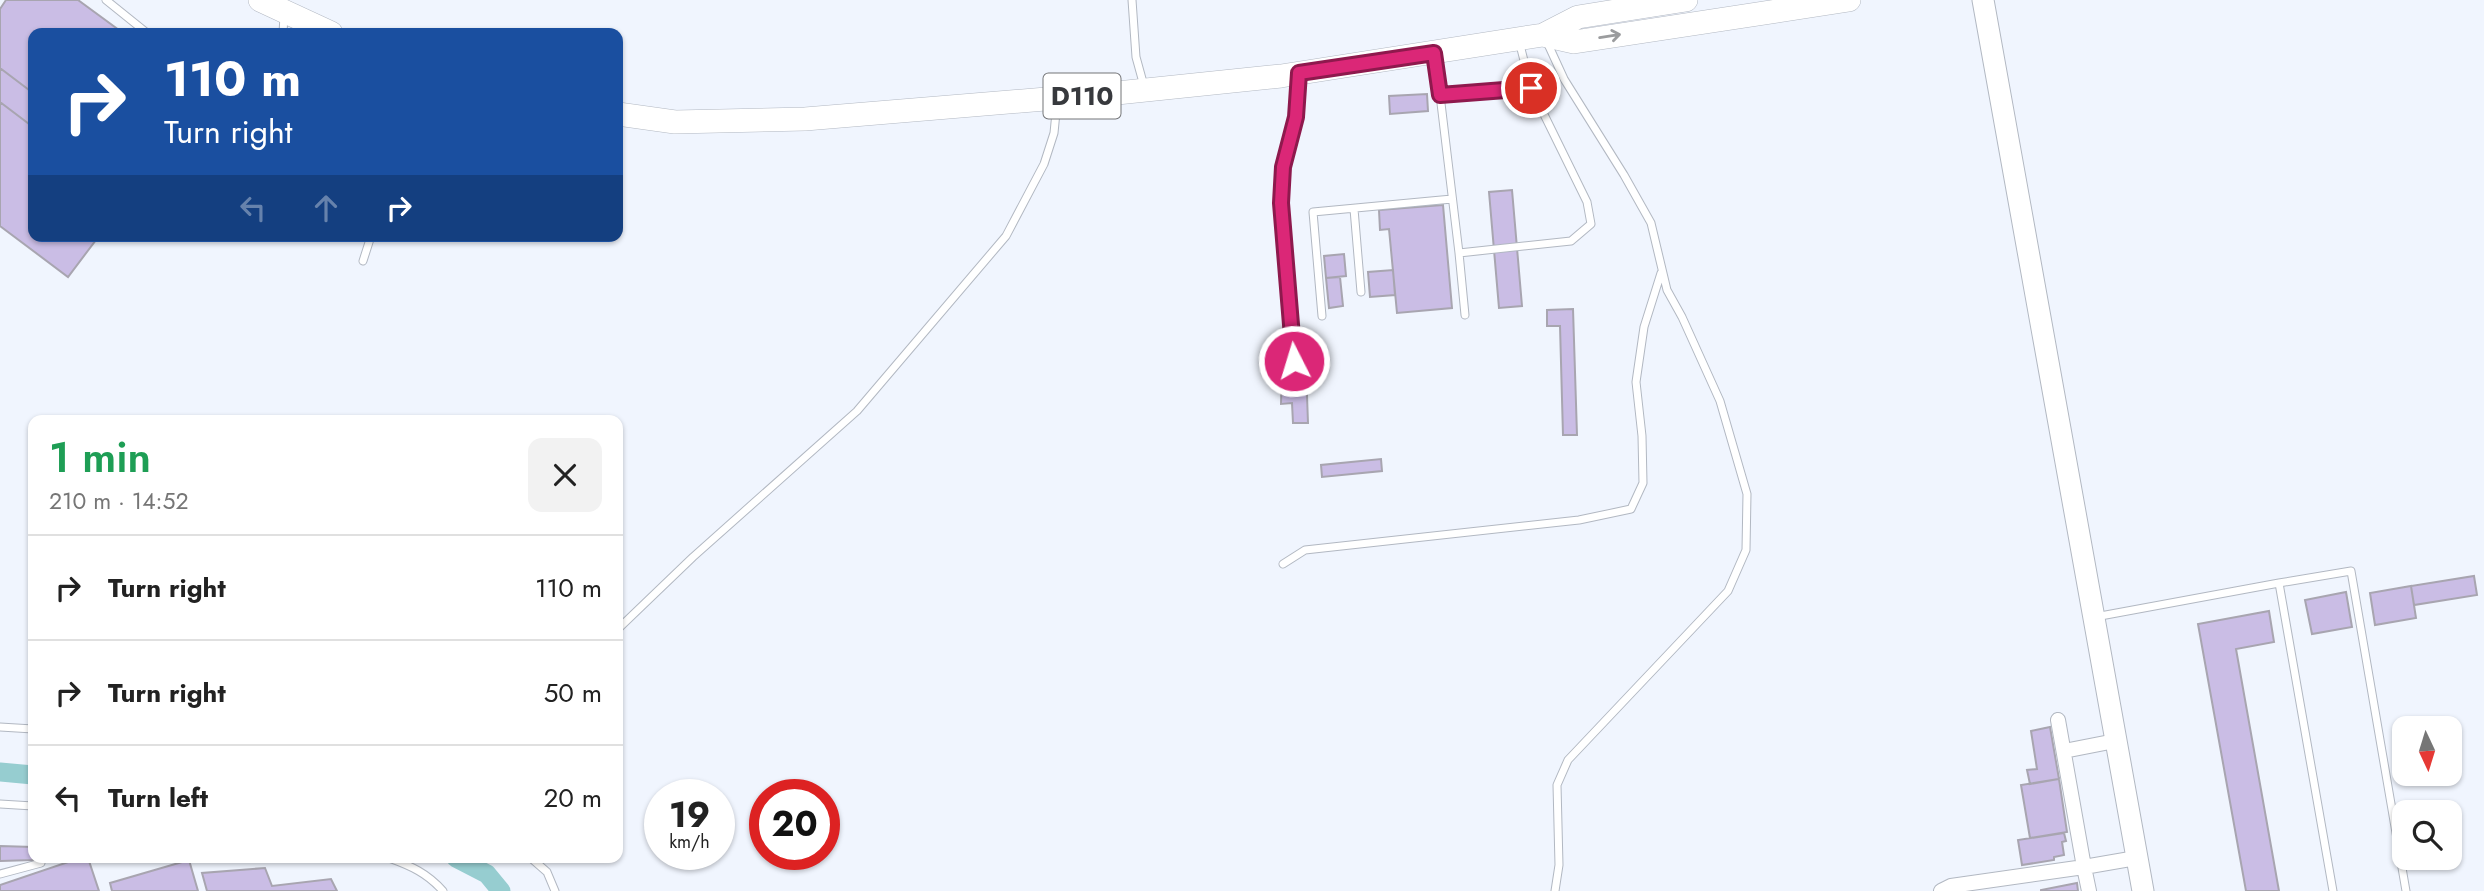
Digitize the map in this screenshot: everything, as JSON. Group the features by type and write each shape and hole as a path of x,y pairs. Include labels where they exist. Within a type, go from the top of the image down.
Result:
{"main road":[{"name":"D110","path":"623,115 675,122 805,119 1145,90 1299,73 1519,39 1543,35 1578,17 1686,0"},
{"name":"D110","path":"1543,35 1574,42 1849,0"},
{"path":"1983,0 2143,891"},
{"path":"274,10 316,28"}],"street":[{"path":"2059,720 2089,891"},
{"path":"2064,751 2115,741"},
{"path":"1941,891 1951,886 2136,858"}],"lane":[{"path":"106,0 142,28"},
{"path":"1132,0 1136,57 1145,90"},
{"path":"1543,35 1564,79 1651,223 1667,290 1720,401 1747,494 1746,550 1728,591 1568,760 1557,785 1559,865 1555,891"},
{"path":"1459,253 1571,242 1591,224 1587,202 1531,88 1519,39"},
{"path":"1434,53 1465,314"},
{"path":"1294,361 1281,203 1283,167 1296,117 1299,73"},
{"path":"1440,95 1531,88"},
{"path":"623,624 693,557 857,411 1006,236 1044,164 1054,133 1058,98"},
{"path":"1322,316 1313,212 1452,199"},
{"path":"1354,209 1361,292"},
{"path":"363,261 370,242"},
{"path":"1283,564 1305,550 1579,520 1630,509 1643,483 1642,436 1636,382 1644,327 1662,272"},
{"path":"2093,618 2351,571 2406,891"},
{"path":"2279,583 2333,891"},
{"path":"0,727 28,729"},
{"path":"0,804 28,806"},
{"path":"0,874 41,863"},
{"path":"404,863 432,878 443,891"},
{"path":"537,863 547,872 555,891"}],"building":[{"path":"6,0 78,0 116,28 28,28 28,89 0,68 0,9"},
{"path":"0,68 28,89 28,123 0,102"},
{"path":"1427,94 1428,111 1390,114 1389,96"},
{"path":"0,102 28,123 28,242 94,242 68,277 0,226"},
{"path":"1512,190 1522,306 1499,308 1489,192"},
{"path":"1443,205 1452,308 1397,313 1389,229 1380,230 1379,210"},
{"path":"1344,254 1346,276 1326,278 1324,256"},
{"path":"1393,270 1395,295 1370,297 1368,272"},
{"path":"1340,277 1343,306 1329,308 1326,278"},
{"path":"1573,309 1577,435 1563,435 1560,326 1547,326 1547,310"},
{"path":"1306,368 1308,423 1293,423 1292,403 1281,404 1282,369"},
{"path":"1381,459 1382,471 1322,477 1321,465"},
{"path":"2474,576 2477,595 2414,605 2411,586"},
{"path":"2411,586 2416,618 2375,625 2370,593"},
{"path":"2346,592 2352,627 2312,634 2305,600"},
{"path":"2269,611 2274,642 2236,649 2279,891 2246,891 2198,624"},
{"path":"2050,727 2059,779 2030,784 2027,770 2037,769 2031,731"},
{"path":"2059,779 2067,832 2030,838 2021,785"},
{"path":"2064,833 2064,855 2054,857 2054,860 2022,865 2018,840"},
{"path":"0,846 28,847 28,860 0,861"},
{"path":"65,863 90,863 99,891 0,891 0,885"},
{"path":"179,863 190,863 198,891 112,891 110,883"},
{"path":"265,868 272,886 331,879 337,891 207,891 202,873"},
{"path":"2077,883 2078,891 2041,891 2041,890"}],"waterway":[{"path":"0,772 28,775"},
{"path":"466,863 487,874 501,891"}],"route":[{"path":"1294,361 1281,203 1283,167 1296,117 1299,73 1434,53 1440,95 1531,88"}]}
